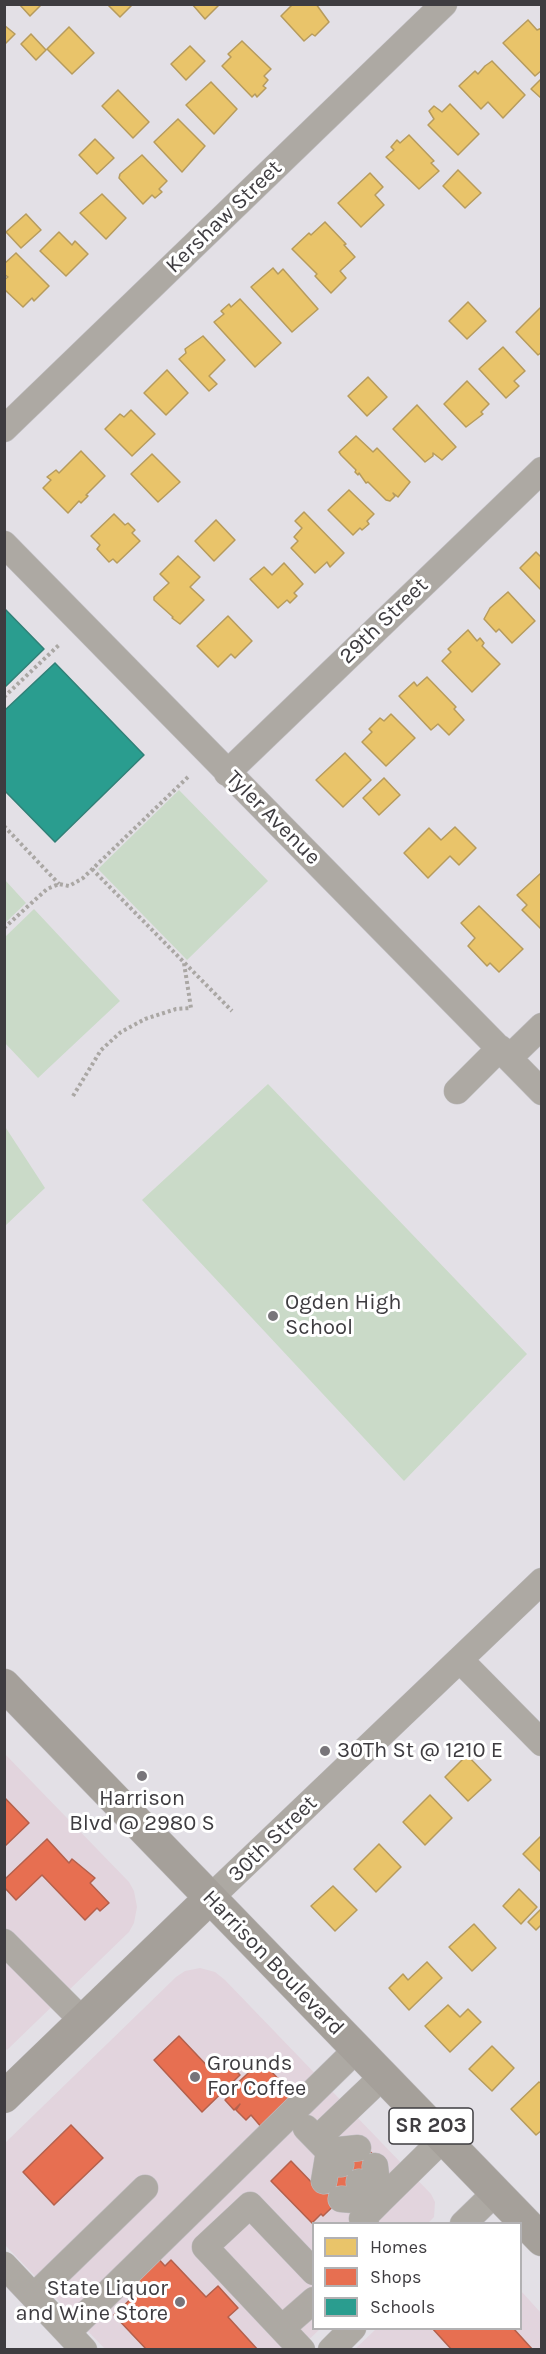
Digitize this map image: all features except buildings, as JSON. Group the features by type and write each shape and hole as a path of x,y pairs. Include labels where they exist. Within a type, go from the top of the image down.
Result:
{"main road":[{"name":"Harrison Boulevard","path":"4,1685 542,2240"},
{"name":"30th Street","path":"4,2097 210,1898"}],"street":[{"name":"Kershaw Street","path":"4,429 444,4"},
{"name":"29th Street","path":"227,773 542,470"},
{"name":"Tyler Avenue","path":"4,544 542,1092"},
{"path":"457,1091 542,1026"},
{"name":"30th Street","path":"210,1898 542,1581"},
{"path":"460,1660 542,1743"},
{"path":"4,1942 83,2021"},
{"path":"4,2265 76,2341 292,2113 357,2049"},
{"path":"343,2166 383,2076"},
{"path":"292,2113 343,2166 372,2213 443,2139"},
{"path":"34,2296 145,2188"},
{"path":"464,2222 495,2193"},
{"path":"302,2349 205,2247 250,2205 312,2270"},
{"path":"282,2328 312,2302"},
{"path":"331,2349 351,2330"}],"path":[{"path":"4,697 60,644"},
{"path":"4,826 59,884 69,886 92,869 189,776"},
{"path":"92,869 231,1011"},
{"path":"4,928 47,890 59,884"},
{"path":"73,1096 101,1050 121,1032 145,1019 176,1009 191,1008 184,963"}],"shaded area":[{"path":"4,1753 129,1882 134,1891 137,1907 134,1923 129,1932 7,2050 4,2047"},
{"path":"200,1968 215,1972 225,1980 431,2194 435,2202 434,2217 429,2222 312,2222 312,2330 319,2330 299,2349 105,2349 5,2245 5,2143 176,1977 185,1971"},
{"path":"522,2292 541,2313 541,2349 354,2350 375,2330 522,2330"}],"green space":[{"path":"179,790 268,881 187,960 98,869"},
{"path":"5,880 26,903 5,923"},
{"path":"34,909 120,1001 38,1078 4,1042 5,937"},
{"path":"268,1084 527,1354 404,1481 142,1200"},
{"path":"4,1125 45,1188 5,1226 4,1226"}],"place":[{"name":"Ogden High School","path":"273,1316"},
{"name":"30Th St @ 1210 E","path":"325,1751"},
{"name":"Harrison Blvd @ 2980 S","path":"142,1776"},
{"name":"Grounds For Coffee","path":"195,2077"},
{"name":"State Liquor and Wine Store","path":"180,2302"}]}
